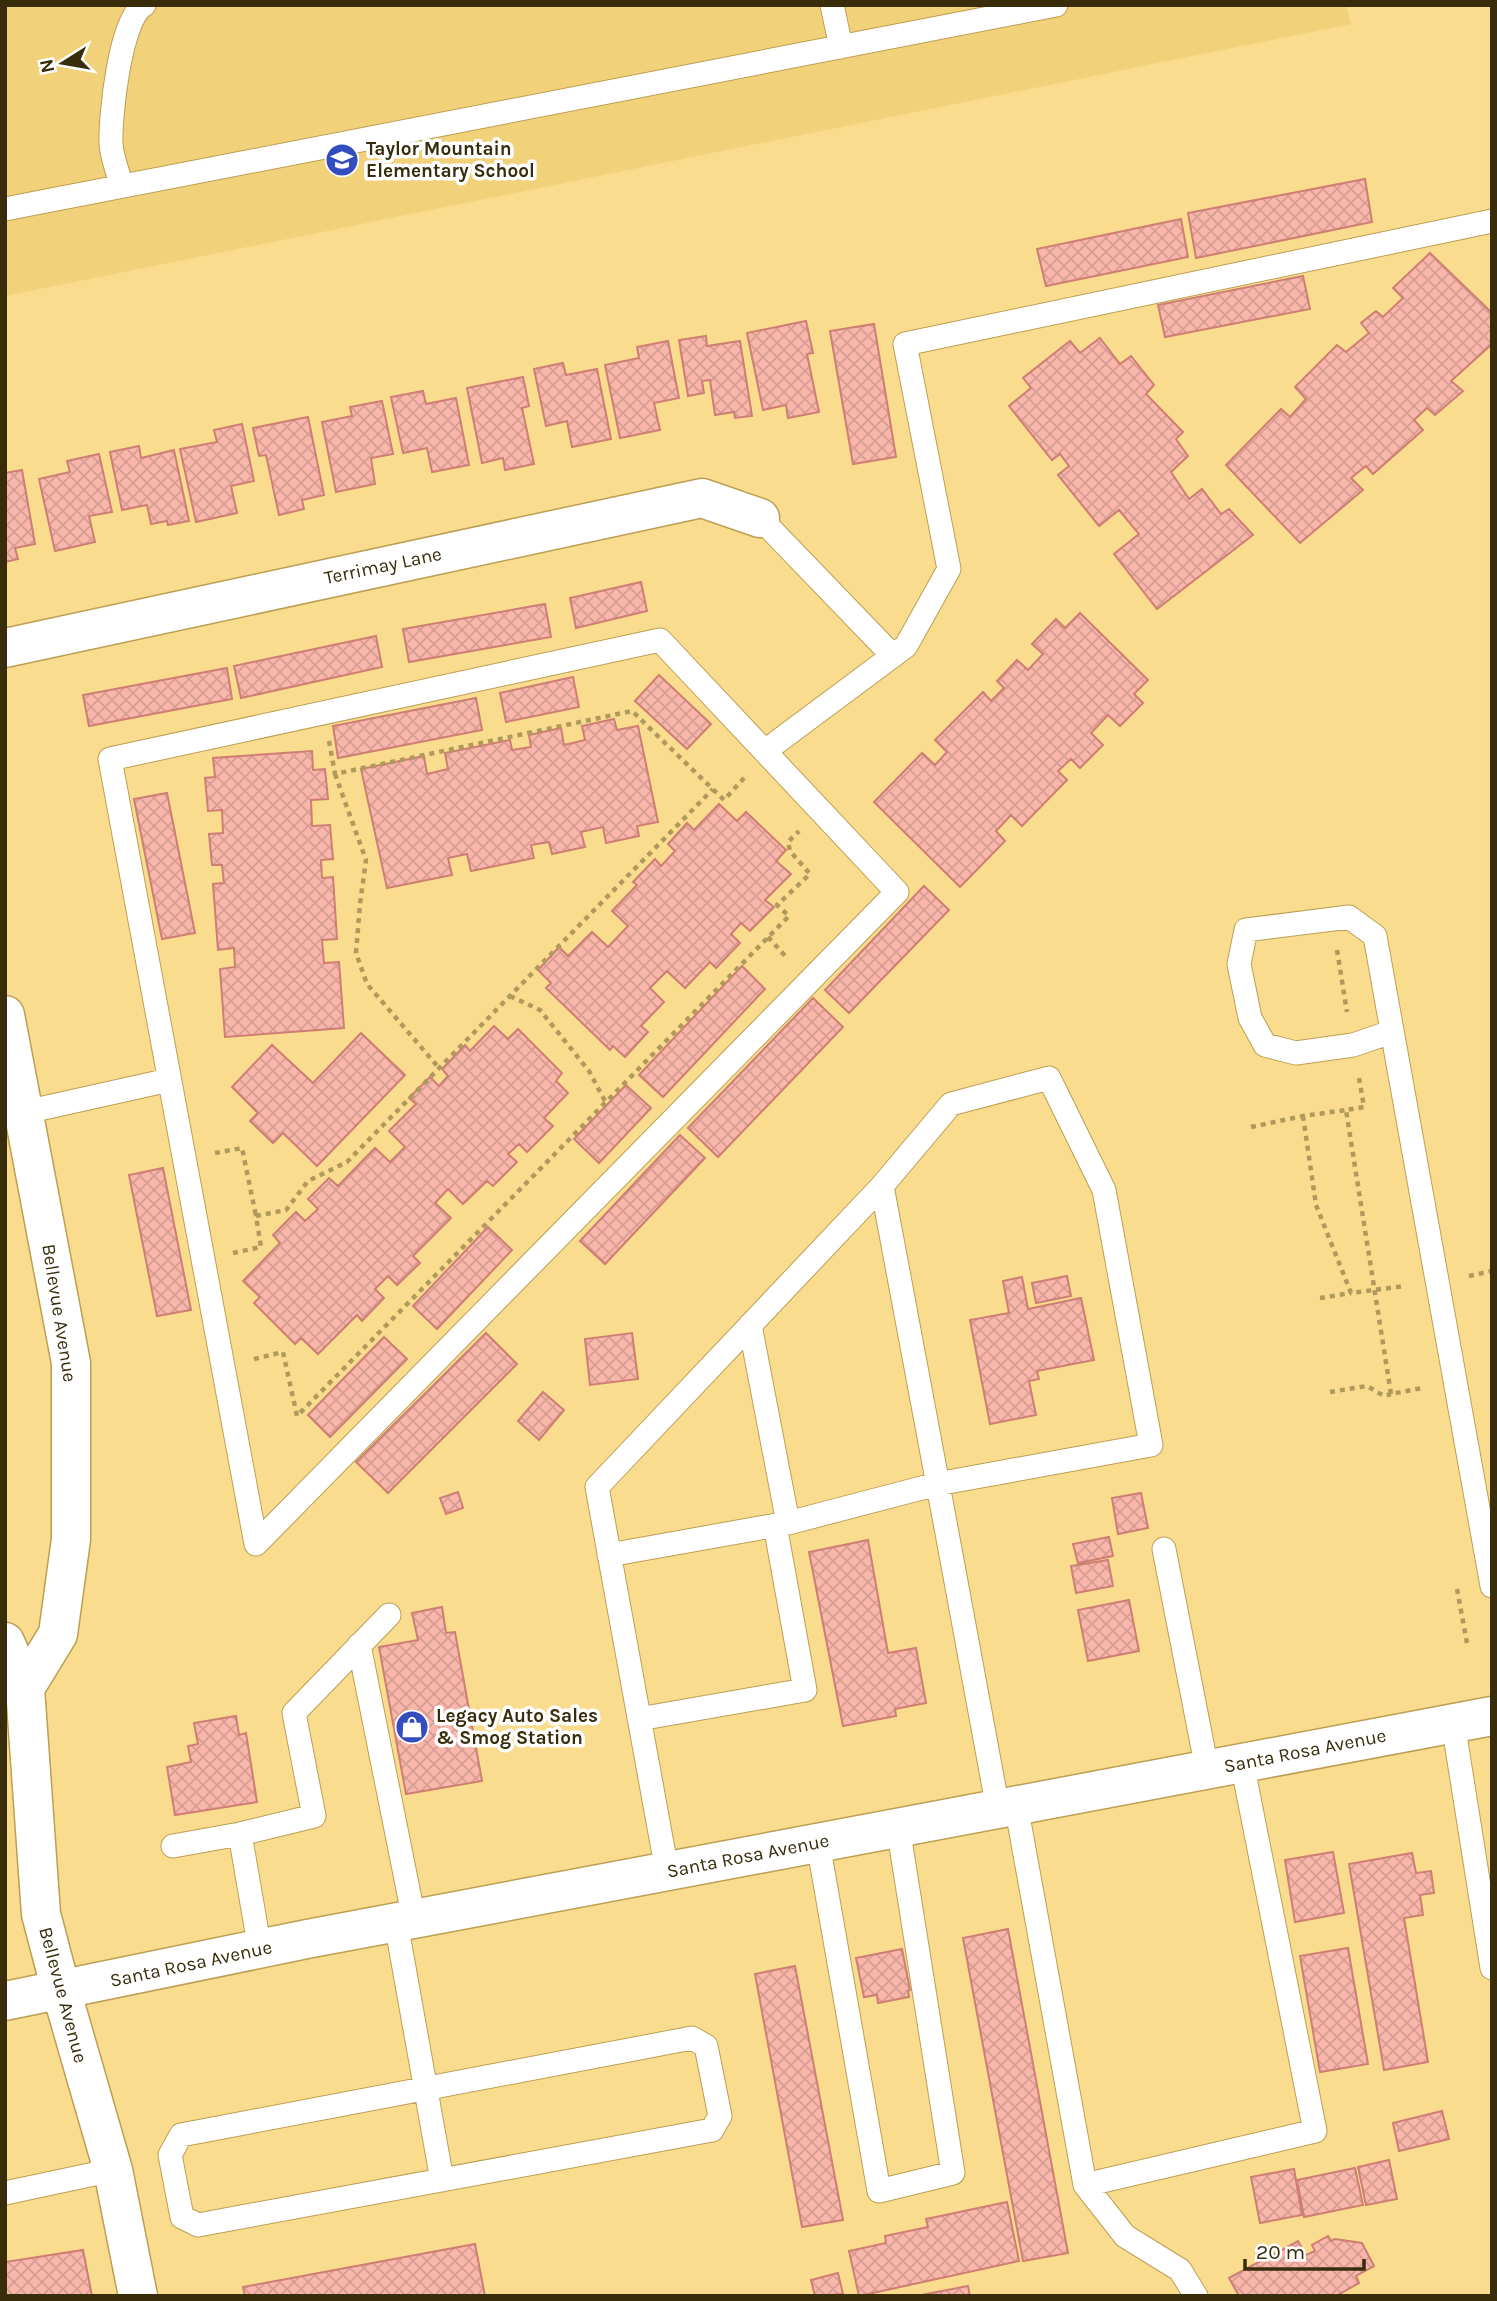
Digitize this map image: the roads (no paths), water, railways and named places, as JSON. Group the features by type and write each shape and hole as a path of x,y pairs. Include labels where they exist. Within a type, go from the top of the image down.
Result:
{"street":[{"name":"Terrimay Lane","path":"5,648 702,498 760,518"},
{"name":"Bellevue Avenue","path":"5,1015 15,1114 71,1363 72,1539 58,1634 25,1688"},
{"name":"Bellevue Avenue","path":"5,1642 25,1688 41,1914 113,2170 138,2296"},
{"name":"Santa Rosa Avenue","path":"5,2001 405,1921 1492,1716"}],"lane":[{"path":"122,186 111,145 115,88 128,28 139,8 144,5"},
{"path":"832,5 841,47"},
{"path":"5,209 1056,5"},
{"path":"765,751 906,646 949,569 905,344 1492,221"},
{"path":"760,518 893,656"},
{"path":"660,640 765,751 897,892 257,1544 110,760 660,640"},
{"path":"1391,1032 1353,1045 1296,1053 1265,1045 1250,1018 1239,964 1246,930 1349,916 1375,936 1492,1586"},
{"path":"609,1555 782,1524 937,1484 1150,1445 1104,1190 1049,1078 951,1104 882,1186 597,1487 609,1555 667,1871"},
{"path":"15,1114 169,1080"},
{"path":"882,1186 937,1484 1086,2185 1125,2236 1180,2270 1196,2296"},
{"path":"639,1718 805,1690 750,1325"},
{"path":"1086,2185 1315,2132 1224,1766 1164,1549"},
{"path":"173,1846 240,1834 314,1816 294,1713 389,1615"},
{"path":"359,1645 405,1921 425,2089 442,2180"},
{"path":"1453,1723 1492,1968"},
{"path":"818,1843 879,2191 953,2173 898,1827"},
{"path":"240,1834 260,1950"},
{"path":"692,2038 706,2046 720,2116 712,2130 198,2225 183,2217 170,2154 181,2135 425,2089 692,2038"},
{"path":"5,2193 113,2170"}],"place":[{"name":"Taylor Mountain Elementary School","path":"342,160"},
{"name":"Legacy Auto Sales & Smog Station","path":"412,1727"}]}
